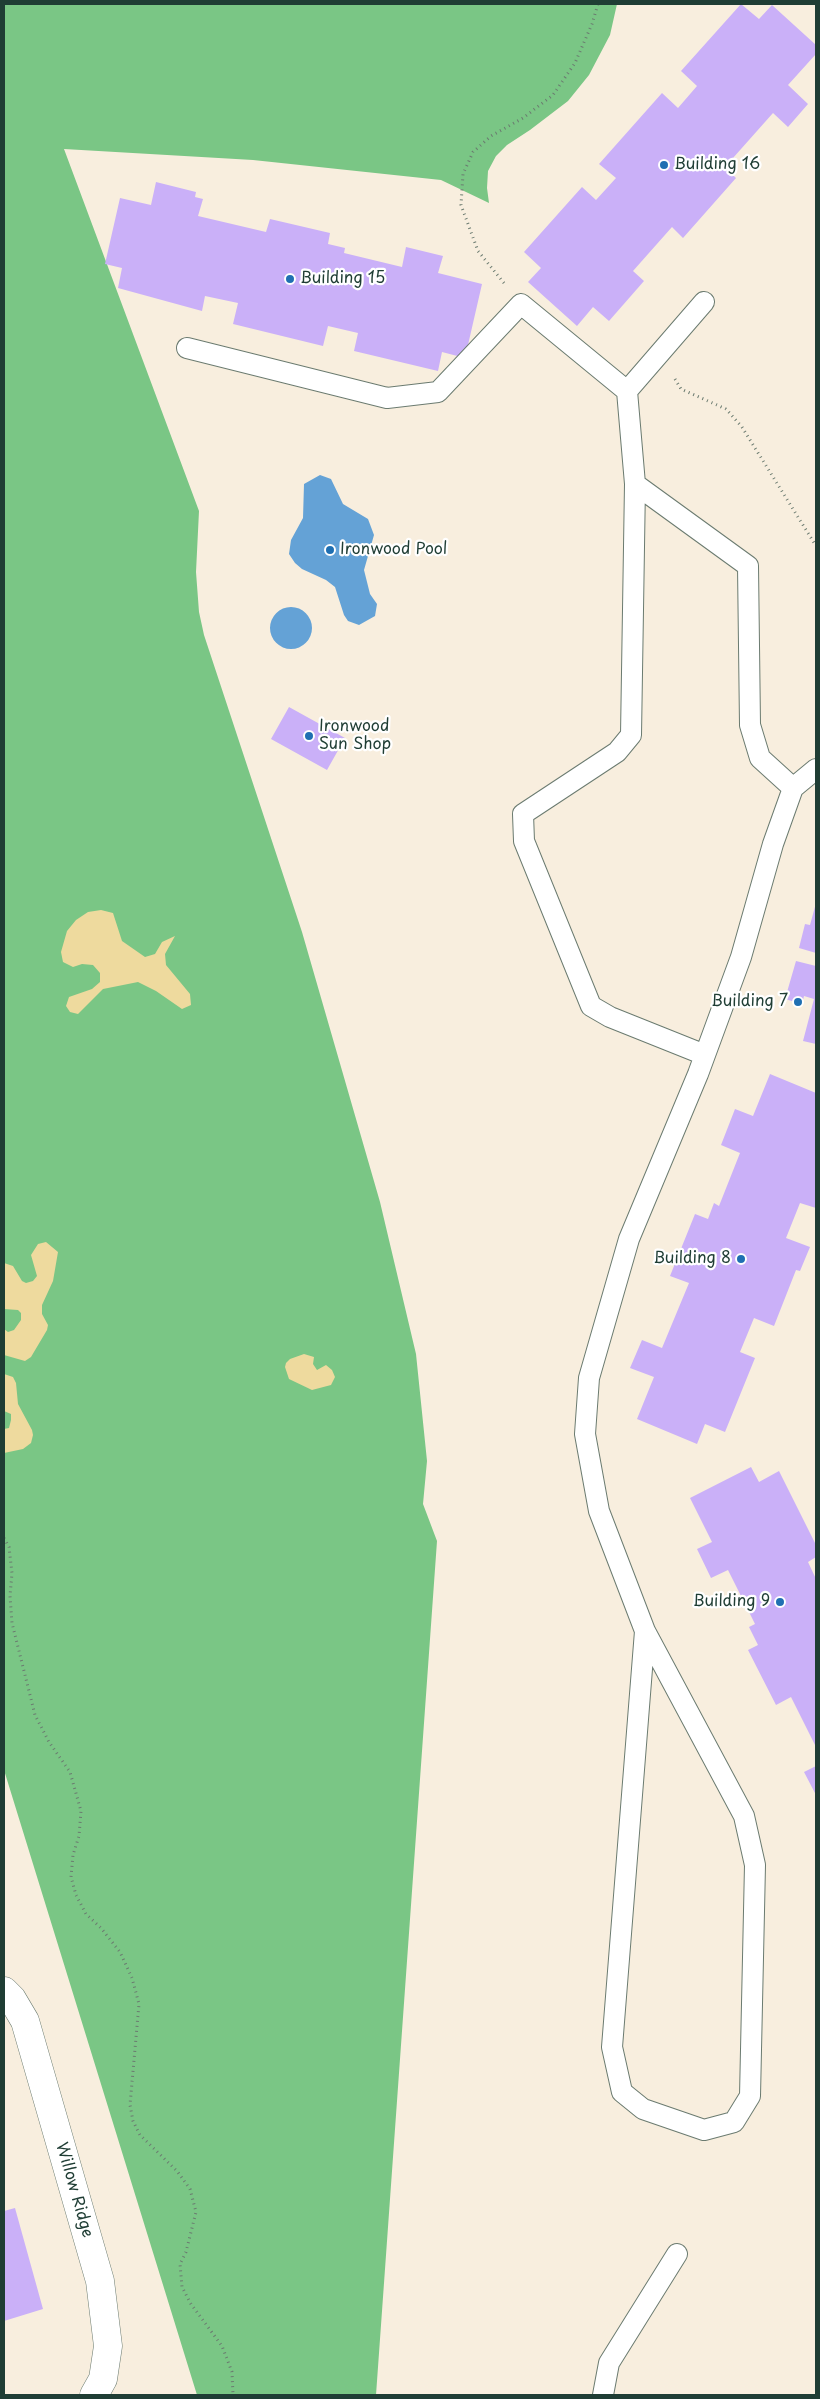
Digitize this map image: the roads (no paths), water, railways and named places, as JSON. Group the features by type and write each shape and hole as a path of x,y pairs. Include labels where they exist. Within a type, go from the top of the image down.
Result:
{"street":[{"name":"Willow Ridge","path":"4,1991 12,1999 25,2021 100,2281 108,2346 103,2379 94,2395"}],"lane":[{"path":"627,391 704,302"},
{"path":"187,348 387,398 438,392 521,304 627,391 636,484 631,735 617,752 523,814 524,841 591,1006 610,1017 705,1056"},
{"path":"636,484 748,566 750,725 760,758 792,788"},
{"path":"645,1631 612,2047 622,2092 643,2109 704,2130 734,2122 750,2096 755,1865 744,1816 645,1631 599,1510 585,1434 589,1378 629,1239 705,1056 741,957 773,844 792,788 816,769"},
{"path":"603,2395 609,2363 677,2254"}],"water":[{"name":"Ironwood Pool","path":"320,475 331,479 343,504 368,519 374,535 364,570 370,594 377,604 375,616 359,625 348,621 344,615 335,587 326,580 302,569 289,554 291,540 303,518 304,484"},
{"path":"291,607 306,613 312,628 306,643 291,649 276,643 270,628 276,613"}],"place":[{"name":"Building 16","path":"664,165"},
{"name":"Building 15","path":"290,279"},
{"name":"Ironwood Pool","path":"330,550"},
{"name":"Ironwood Sun Shop","path":"309,736"},
{"name":"Building 7","path":"798,1002"},
{"name":"Building 8","path":"741,1259"},
{"name":"Building 9","path":"780,1602"}]}
